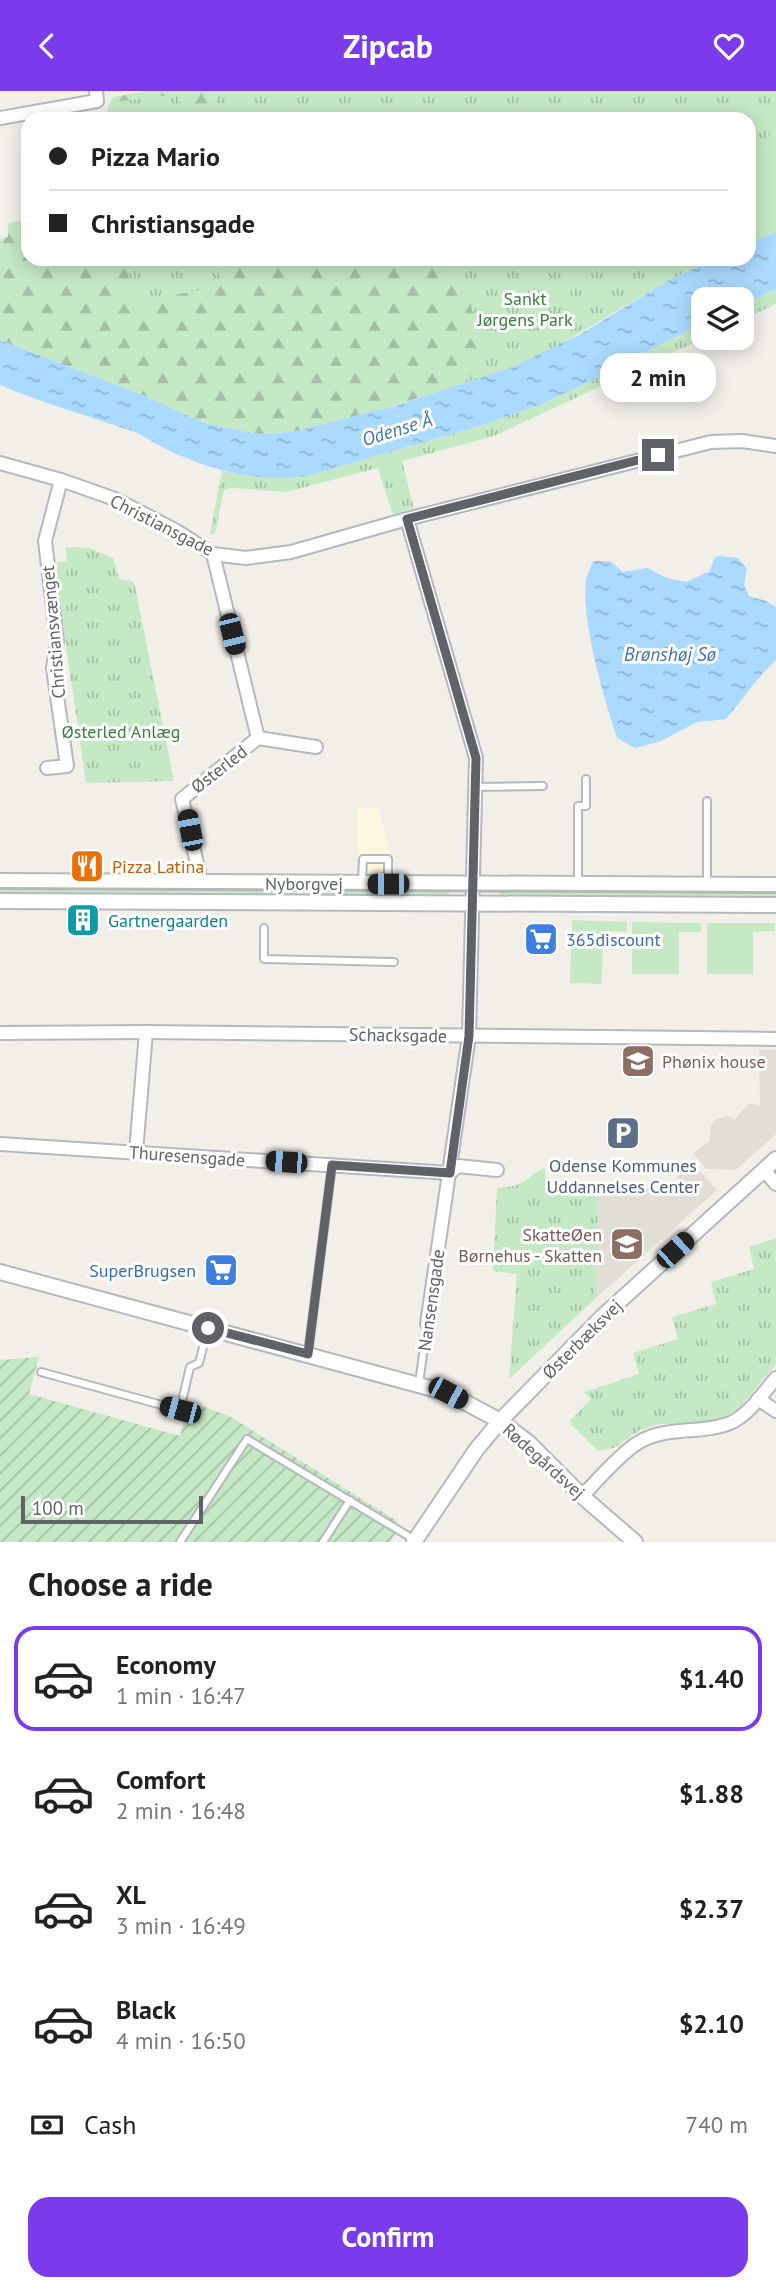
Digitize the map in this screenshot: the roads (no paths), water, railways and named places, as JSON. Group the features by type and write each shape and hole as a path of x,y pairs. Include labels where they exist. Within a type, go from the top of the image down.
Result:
{"street":[{"path":"26,112 97,96"},
{"path":"0,118 21,113"},
{"name":"Christiansgade","path":"0,463 115,499 175,530 213,554 246,558 291,552 407,519 711,442 741,441 776,446"},
{"name":"Christiansvænget","path":"47,768 67,766 53,668 57,641 45,541 61,480"},
{"name":"Nansensgade","path":"407,519 476,758 469,1036 427,1324"},
{"name":"Østerled","path":"213,554 258,738"},
{"name":"Østerled","path":"199,883 199,872 182,799 258,738 316,747"},
{"name":"Nyborgvej","path":"0,881 776,885"},
{"name":"Nyborgvej","path":"0,901 264,906 776,905"},
{"path":"136,1152 146,1032"},
{"name":"Schacksgade","path":"0,1033 146,1032 776,1039"},
{"name":"Thuresensgade","path":"0,1144 450,1173 458,1166 497,1170"},
{"name":"Østerbæksvej","path":"415,1541 476,1450 500,1421 601,1317 776,1159"},
{"path":"764,1170 776,1184"},
{"name":"Rødegårdsvej","path":"0,1272 448,1393 500,1421 529,1443 582,1496 635,1542"},
{"path":"582,1496 636,1444 661,1433 730,1423 746,1412 776,1378"},
{"path":"758,1399 776,1411"}],"lane":[{"path":"578,884 578,806 586,806 586,779"},
{"path":"475,787 543,786"},
{"path":"707,801 707,885"},
{"path":"362,884 363,859 388,859 388,884"},
{"path":"264,928 264,959 394,961"},
{"path":"308,1354 332,1165"},
{"name":"Nansensgade","path":"419,1384 427,1324"},
{"path":"41,1372 180,1410 190,1367 199,1363 208,1328"},
{"path":"180,1542 247,1439 415,1541"},
{"path":"323,1542 350,1500"}],"water":[{"name":"Odense Å","path":"776,232 776,289 754,299 754,287 691,287 691,329 625,365 544,403 486,424 310,475 273,478 221,470 170,451 132,431 0,385 0,340 145,396 204,423 259,434 292,432 398,405 512,367 579,335 667,281 699,266 756,266 756,240"},
{"name":"Brønshøj Sø","path":"714,558 738,558 747,569 744,585 749,596 776,607 776,660 726,719 697,722 661,741 635,748 617,738 590,638 585,598 587,578 593,561 610,561 623,572 647,568 667,578 686,582 710,571"}],"tram line":[{"path":"0,888 776,892"}],"place":[{"name":"Pizza Latina","path":"87,866"},
{"name":"Gartnergaarden","path":"83,920"},
{"name":"365discount","path":"541,939"},
{"name":"Phønix house","path":"638,1061"},
{"name":"Odense Kommunes Uddannelses Center","path":"623,1133"},
{"name":"SkatteØen Børnehus - Skatten","path":"627,1244"},
{"name":"SuperBrugsen","path":"221,1270"}],"park label":[{"name":"Sankt Jørgens Park","path":"525,308"},
{"name":"Østerled Anlæg","path":"121,731"}]}
